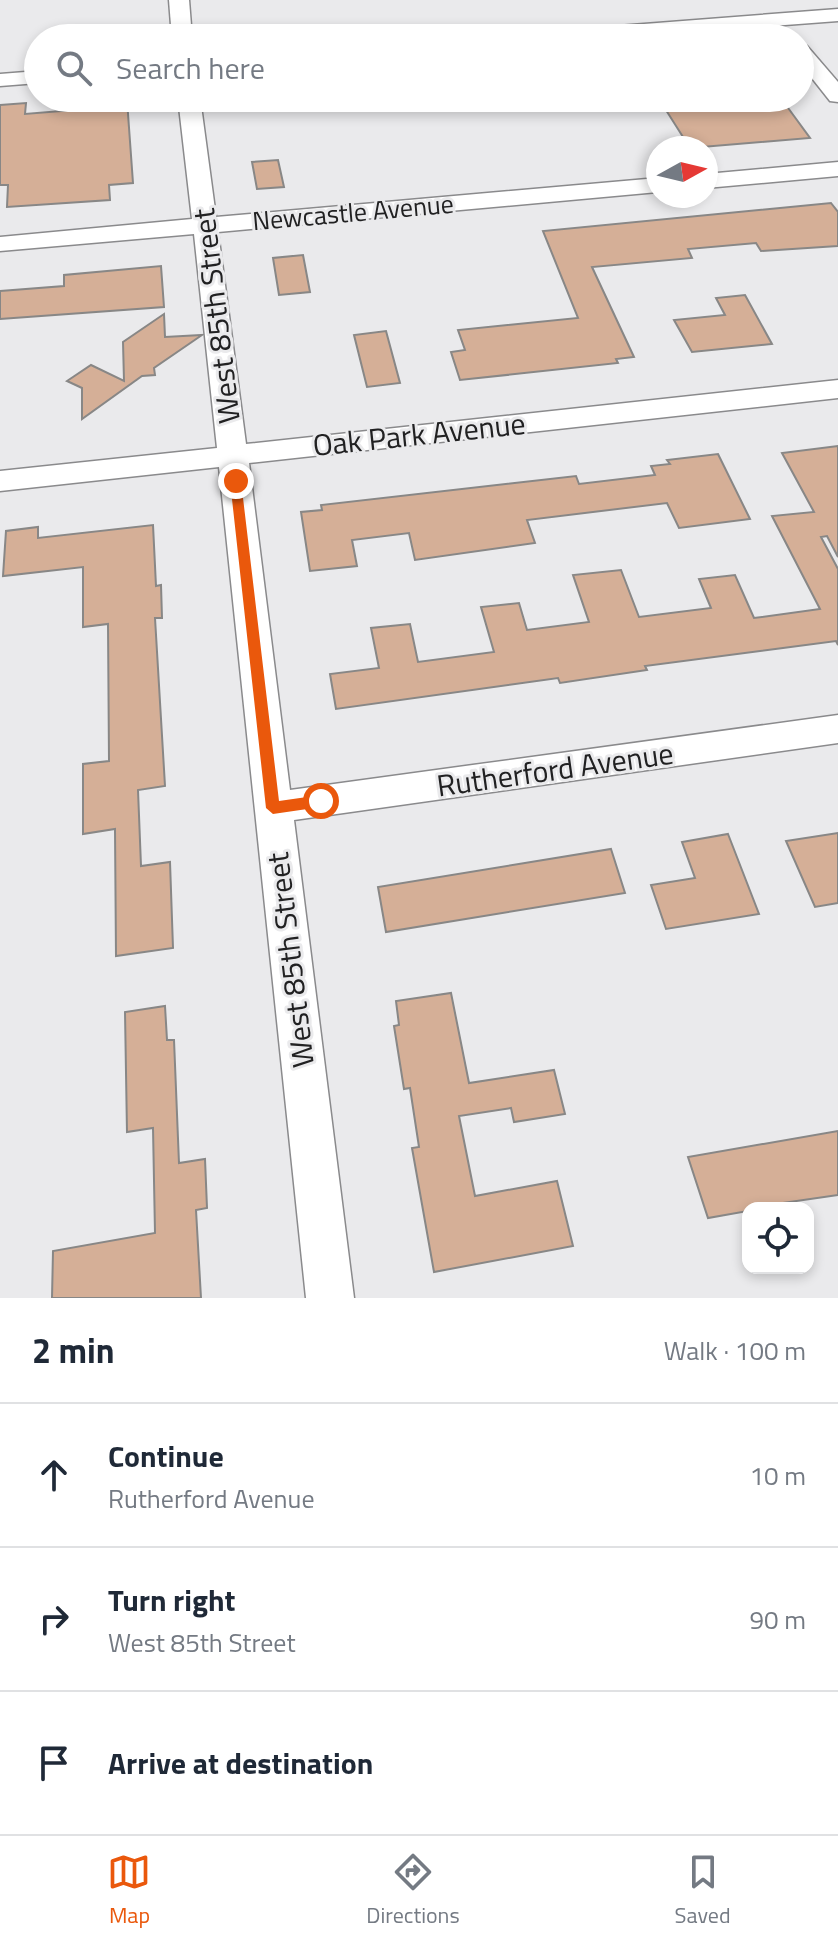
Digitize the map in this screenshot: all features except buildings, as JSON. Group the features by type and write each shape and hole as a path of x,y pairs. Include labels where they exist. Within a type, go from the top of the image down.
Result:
{"street":[{"path":"179,0 181,24"},
{"path":"760,0 779,24"},
{"path":"713,24 838,15"},
{"path":"814,67 838,96"},
{"path":"0,80 24,78"},
{"name":"West 85th Street","path":"191,112 330,1298"},
{"path":"718,180 838,169"},
{"name":"Newcastle Avenue","path":"0,244 646,186"},
{"name":"Oak Park Avenue","path":"0,481 838,389"},
{"name":"Rutherford Avenue","path":"273,808 838,729"}],"route":[{"path":"236,481 273,808 321,801"}]}
